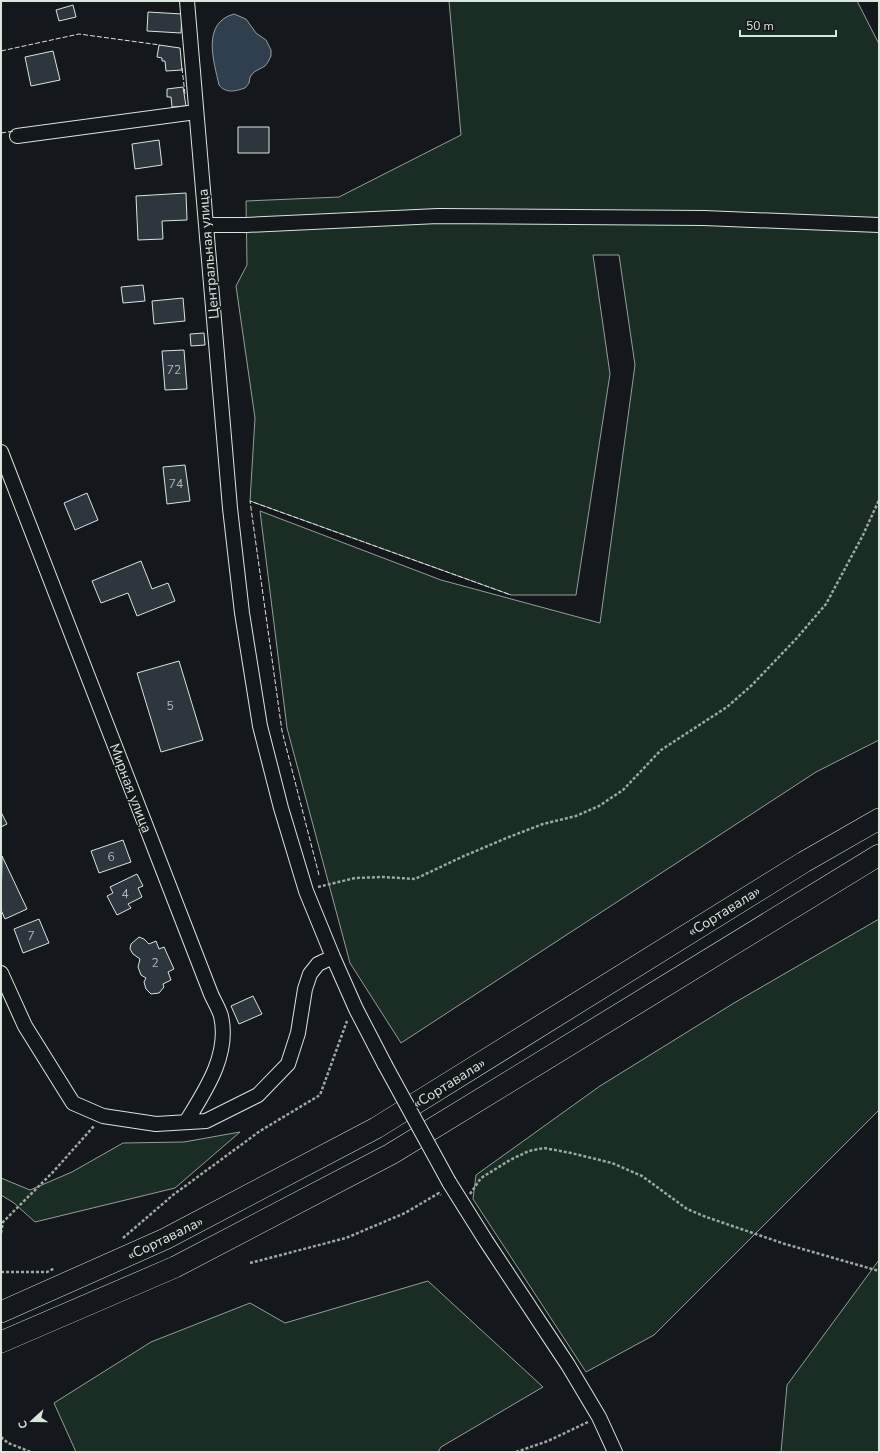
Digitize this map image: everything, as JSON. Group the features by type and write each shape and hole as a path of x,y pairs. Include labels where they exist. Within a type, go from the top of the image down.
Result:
{"highway":[{"name":"«Сортавала»","path":"1,1312 165,1239 376,1128 804,862 879,819"},
{"name":"«Сортавала»","path":"1,1342 175,1267 391,1154 879,855"}],"street":[{"name":"Центральная улица","path":"187,1 230,508 242,613 260,726 281,808 306,891 352,999 385,1065 449,1182 568,1365 599,1417 615,1452"},
{"path":"17,136 196,112"},
{"path":"206,225 246,225 438,216 704,218 879,225"},
{"name":"Мирная улица","path":"1,452 208,986 221,1016 224,1040 217,1067 186,1122"},
{"path":"1,973 25,1026 73,1103 103,1116 156,1124 206,1121 258,1095 288,1064 298,1033 305,989 310,974 318,964 333,957"}],"path":[{"path":"306,891 355,878 383,877 415,880 509,836 543,824 576,816 599,806 623,790 661,750 728,707 796,639 826,604 863,535 879,500"},
{"path":"122,1239 173,1195 235,1149 260,1131 320,1094 346,1024 352,999"},
{"path":"1,1233 3,1222 53,1172 103,1116"},
{"path":"463,1204 481,1178 510,1160 529,1151 544,1148 612,1162 642,1176 687,1209 785,1244 879,1271"},
{"path":"250,1263 346,1238 405,1213 439,1193 444,1198"},
{"path":"1,1272 46,1272 60,1266"},
{"path":"516,1452 548,1441 599,1417"},
{"path":"1,1437 8,1443 31,1452"}],"green space":[{"path":"449,1 857,1 879,44 879,740 816,772 401,1043 350,963 287,728 260,511 441,580 600,623 635,365 619,255 593,255 610,374 576,595 511,595 250,501 255,418 236,286 247,265 246,201 339,197 461,135"},
{"path":"879,919 879,1110 654,1335 586,1372 473,1199 476,1175 600,1086 734,1003"},
{"path":"240,1132 175,1188 35,1222 14,1203 1,1195 1,1178 30,1190 72,1172 123,1143 184,1142"},
{"path":"879,1260 879,1452 781,1452 787,1385"},
{"path":"428,1281 543,1387 441,1447 438,1452 76,1452 54,1403 151,1342 250,1303 285,1323"}],"water":[{"path":"234,14 246,19 256,33 266,40 271,50 271,56 265,66 254,72 245,88 228,91 219,85 212,44 213,34 217,26 224,19"}],"building":[{"path":"73,5 76,17 59,21 56,10"},
{"path":"148,12 182,14 181,33 147,31"},
{"path":"159,45 180,48 182,70 166,71 165,61 162,61 162,58 157,57"},
{"path":"53,51 60,80 31,86 25,57"},
{"path":"183,87 186,106 172,107 171,97 167,97 167,89"},
{"path":"238,127 269,127 269,153 238,153"},
{"path":"159,140 162,165 135,169 132,144"},
{"path":"186,193 187,220 162,221 163,239 138,240 136,196"},
{"path":"143,285 145,301 123,303 121,287"},
{"path":"183,298 185,321 154,324 152,301"},
{"path":"204,333 205,345 191,346 190,334"},
{"path":"184,350 187,389 165,390 162,351"},
{"path":"185,465 190,501 167,504 163,467"},
{"path":"87,493 98,520 75,530 64,503"},
{"path":"141,561 152,589 168,583 175,601 137,616 128,593 101,603 92,581"},
{"path":"179,661 203,740 161,752 137,673"},
{"path":"1,812 7,824 1,827"},
{"path":"123,840 131,862 99,873 91,851"},
{"path":"2,856 27,909 5,919 1,910"},
{"path":"137,874 143,886 138,888 142,897 128,904 131,908 117,915 107,896 113,893 110,887"},
{"path":"39,919 49,943 23,953 14,929"},
{"path":"139,937 144,939 149,944 156,941 159,949 164,947 174,969 168,972 171,980 163,984 164,987 159,993 151,994 146,989 144,982 146,978 141,975 138,967 140,959 133,954 130,949 131,944"},
{"path":"253,996 262,1014 239,1024 231,1006"}],"fence":[{"path":"1,51 79,34 160,45"},
{"path":"182,68 185,94"},
{"path":"1,133 15,131"},
{"path":"319,875 282,731 250,501 511,595"}]}
